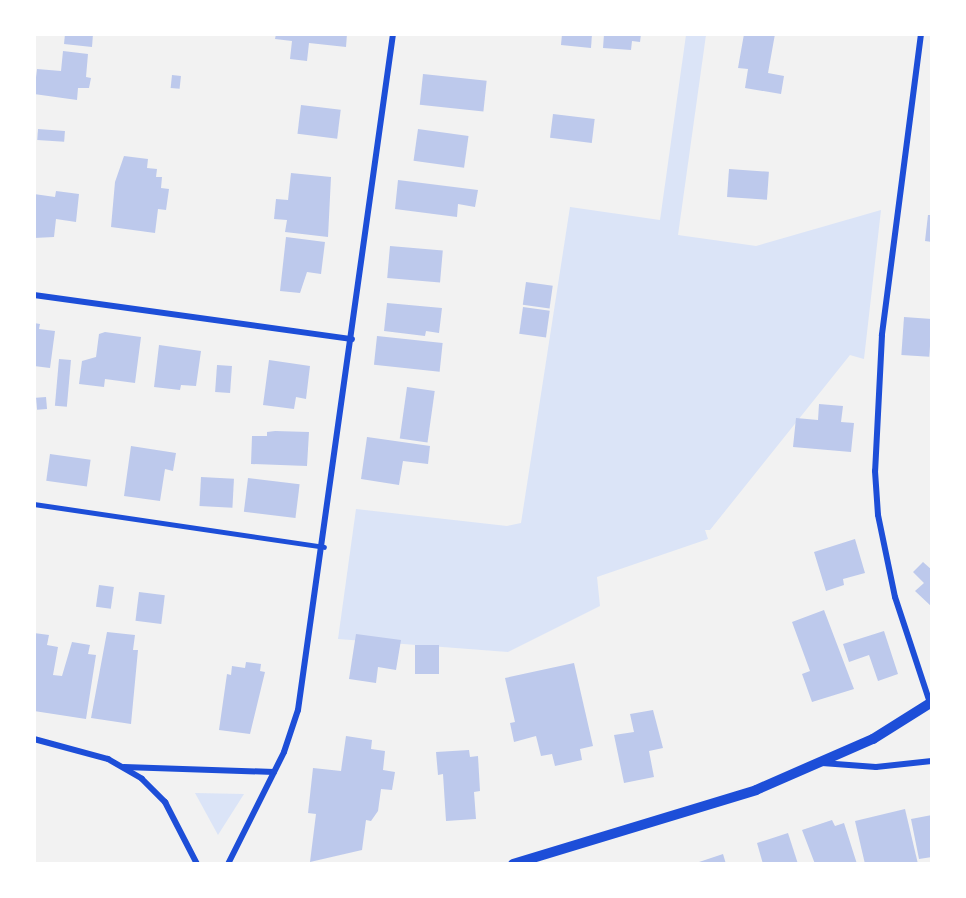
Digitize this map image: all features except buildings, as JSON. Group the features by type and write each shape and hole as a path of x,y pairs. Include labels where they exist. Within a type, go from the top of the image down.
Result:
{"street":[{"path":"228,864 274,772 298,710 324,547 393,34"},
{"path":"513,864 680,815 822,763 891,729 931,703 896,597 878,514 875,471 882,335 921,34"},
{"path":"34,295 352,339"},
{"path":"34,739 82,751 124,767 274,772"},
{"path":"822,763 876,767 932,761"},
{"path":"124,767 165,802 197,864"}],"lane":[{"path":"34,504 324,547"}],"shaded area":[{"path":"686,35 706,35 678,235 756,246 881,210 864,359 850,355 710,530 705,530 708,539 597,577 600,606 508,652 338,639 356,509 507,526 521,523 570,207 660,220"},
{"path":"195,793 244,794 218,835"}]}
